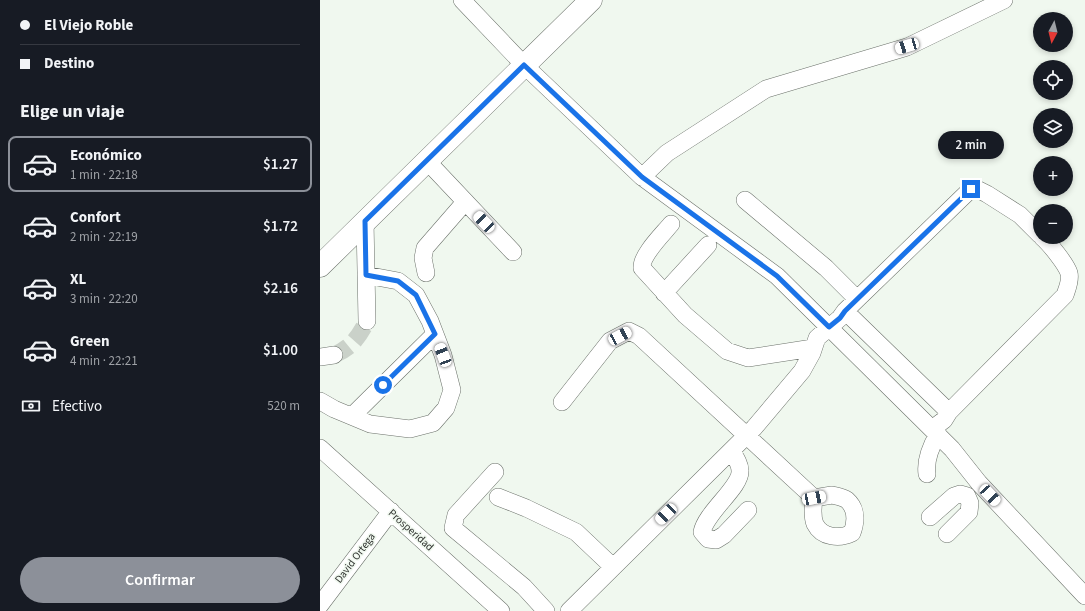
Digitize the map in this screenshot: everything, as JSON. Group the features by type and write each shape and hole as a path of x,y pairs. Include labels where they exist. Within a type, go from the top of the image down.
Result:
{"highway":[{"path":"320,266 591,0"}],"street":[{"path":"462,0 524,65 642,177 777,276 952,448 979,483 1085,596"},
{"path":"642,177 667,153 766,89 907,46 1004,0"},
{"path":"427,161 513,252"},
{"path":"568,611 754,428 802,371 812,353 817,338 840,318 851,305 971,189 982,191 1020,215 1033,228"},
{"path":"745,200 826,268 851,305 949,412"},
{"path":"426,273 423,258 425,248 465,202"},
{"path":"365,221 367,321"},
{"path":"671,224 646,255 642,263 644,271 686,315 727,350 748,358 813,348"},
{"path":"927,474 926,467 928,456 935,432 949,412 1065,295 1070,274 1049,244"},
{"path":"664,292 708,245"},
{"path":"320,401 334,409 370,424 410,429 433,423 446,408 452,390 443,355 435,334 416,295 398,281 366,275"},
{"path":"562,402 610,341 629,331 639,336 814,498"},
{"path":"352,416 435,334"},
{"name":"Prosperidad","path":"320,448 501,611"},
{"path":"731,451 739,462 741,472 738,480 708,517 702,532 708,539 716,540 724,535 748,510"},
{"path":"495,472 456,515 453,528 524,587 546,611"},
{"path":"967,496 979,483"},
{"path":"930,517 954,496 960,494 967,496"},
{"path":"947,534 969,512 970,503 967,496"},
{"path":"498,497 526,508 576,532 613,567"},
{"name":"David Ortega","path":"320,605 391,511"}],"tunnel":[{"path":"334,355 345,349 354,341 367,321"}],"route":[{"path":"383,385 435,334 416,295 398,281 379,276 366,275 365,221 524,65 642,177 777,276 829,327 840,318 845,311 971,189"}]}
